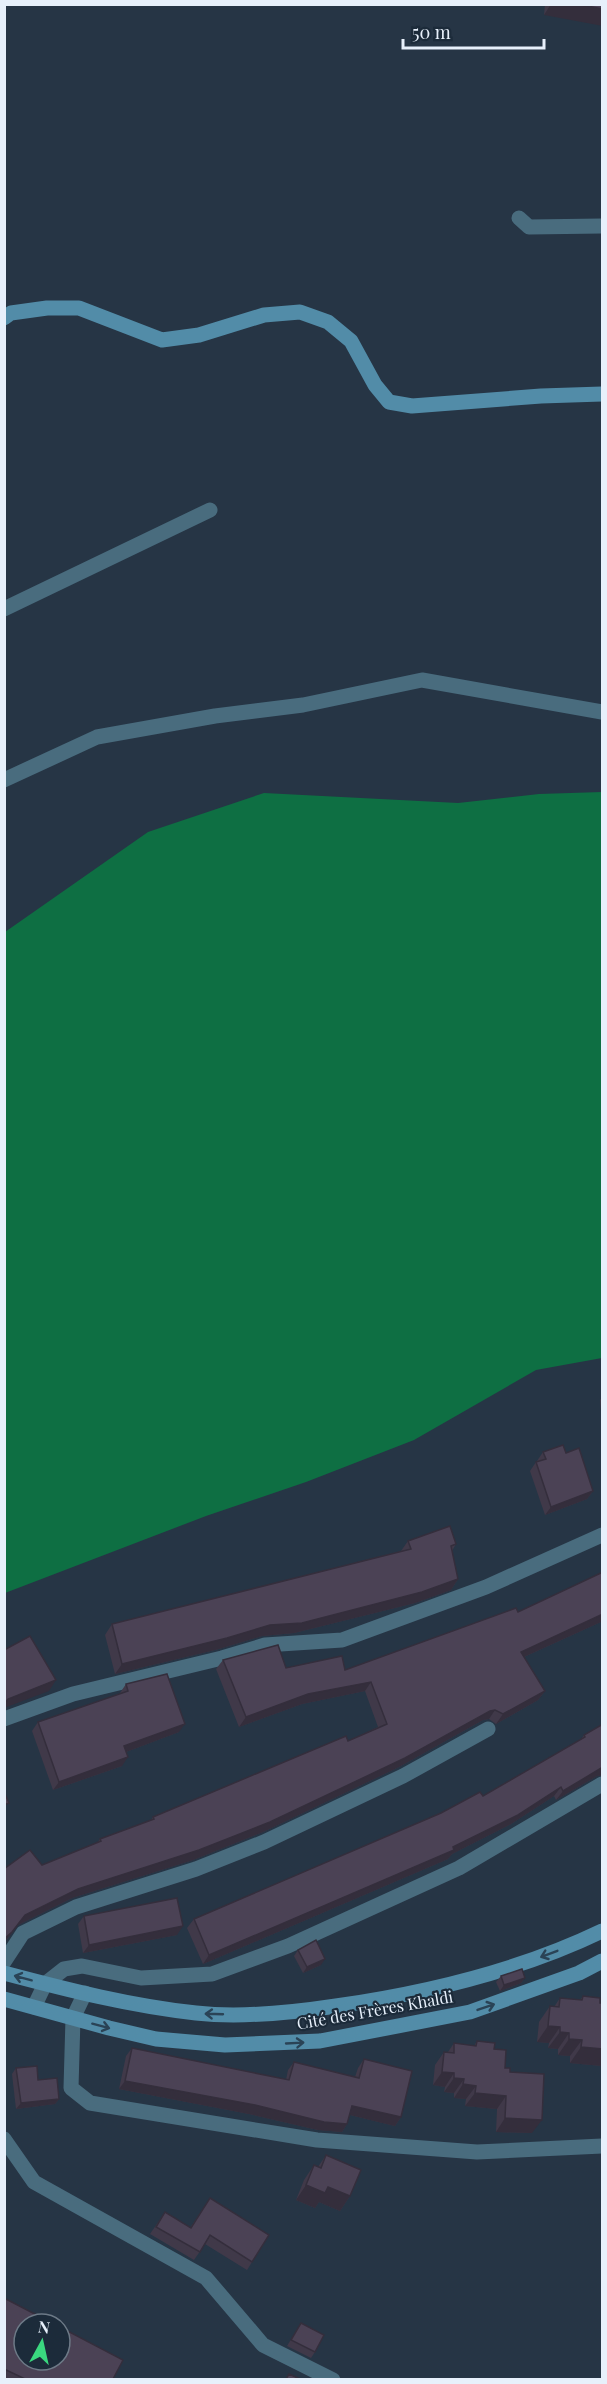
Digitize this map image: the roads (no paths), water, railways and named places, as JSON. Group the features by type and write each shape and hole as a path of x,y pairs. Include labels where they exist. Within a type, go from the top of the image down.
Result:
{"main road":[{"path":"4,318 11,314 47,308 79,308 162,340 199,334 264,315 300,312 328,322 351,341 375,385 389,402 412,406 541,396 603,394"},
{"name":"Cité des Frères Khaldi","path":"4,1973 130,2004 198,2013 250,2015 310,2010 432,1989 539,1958 603,1931"},
{"name":"Cité des Frères Khaldi","path":"4,1999 156,2039 225,2045 320,2041 470,2012 579,1973 603,1960"}],"street":[{"path":"519,218 529,227 603,226"},
{"path":"4,609 210,510"},
{"path":"4,780 97,738 214,717 303,705 422,680 603,712"},
{"path":"4,1719 73,1694 222,1658 265,1645 342,1640 486,1587 603,1535"},
{"path":"4,1962 23,1934 76,1907 196,1869 264,1842 403,1776 488,1729"},
{"path":"34,2007 45,1984 63,1969 82,1966 141,1978 212,1974 288,1946 459,1869 603,1784"},
{"path":"85,1993 73,2018 70,2088 90,2103 317,2140 477,2152 603,2146"},
{"path":"4,2139 34,2182 206,2278 263,2345 333,2379"}]}
